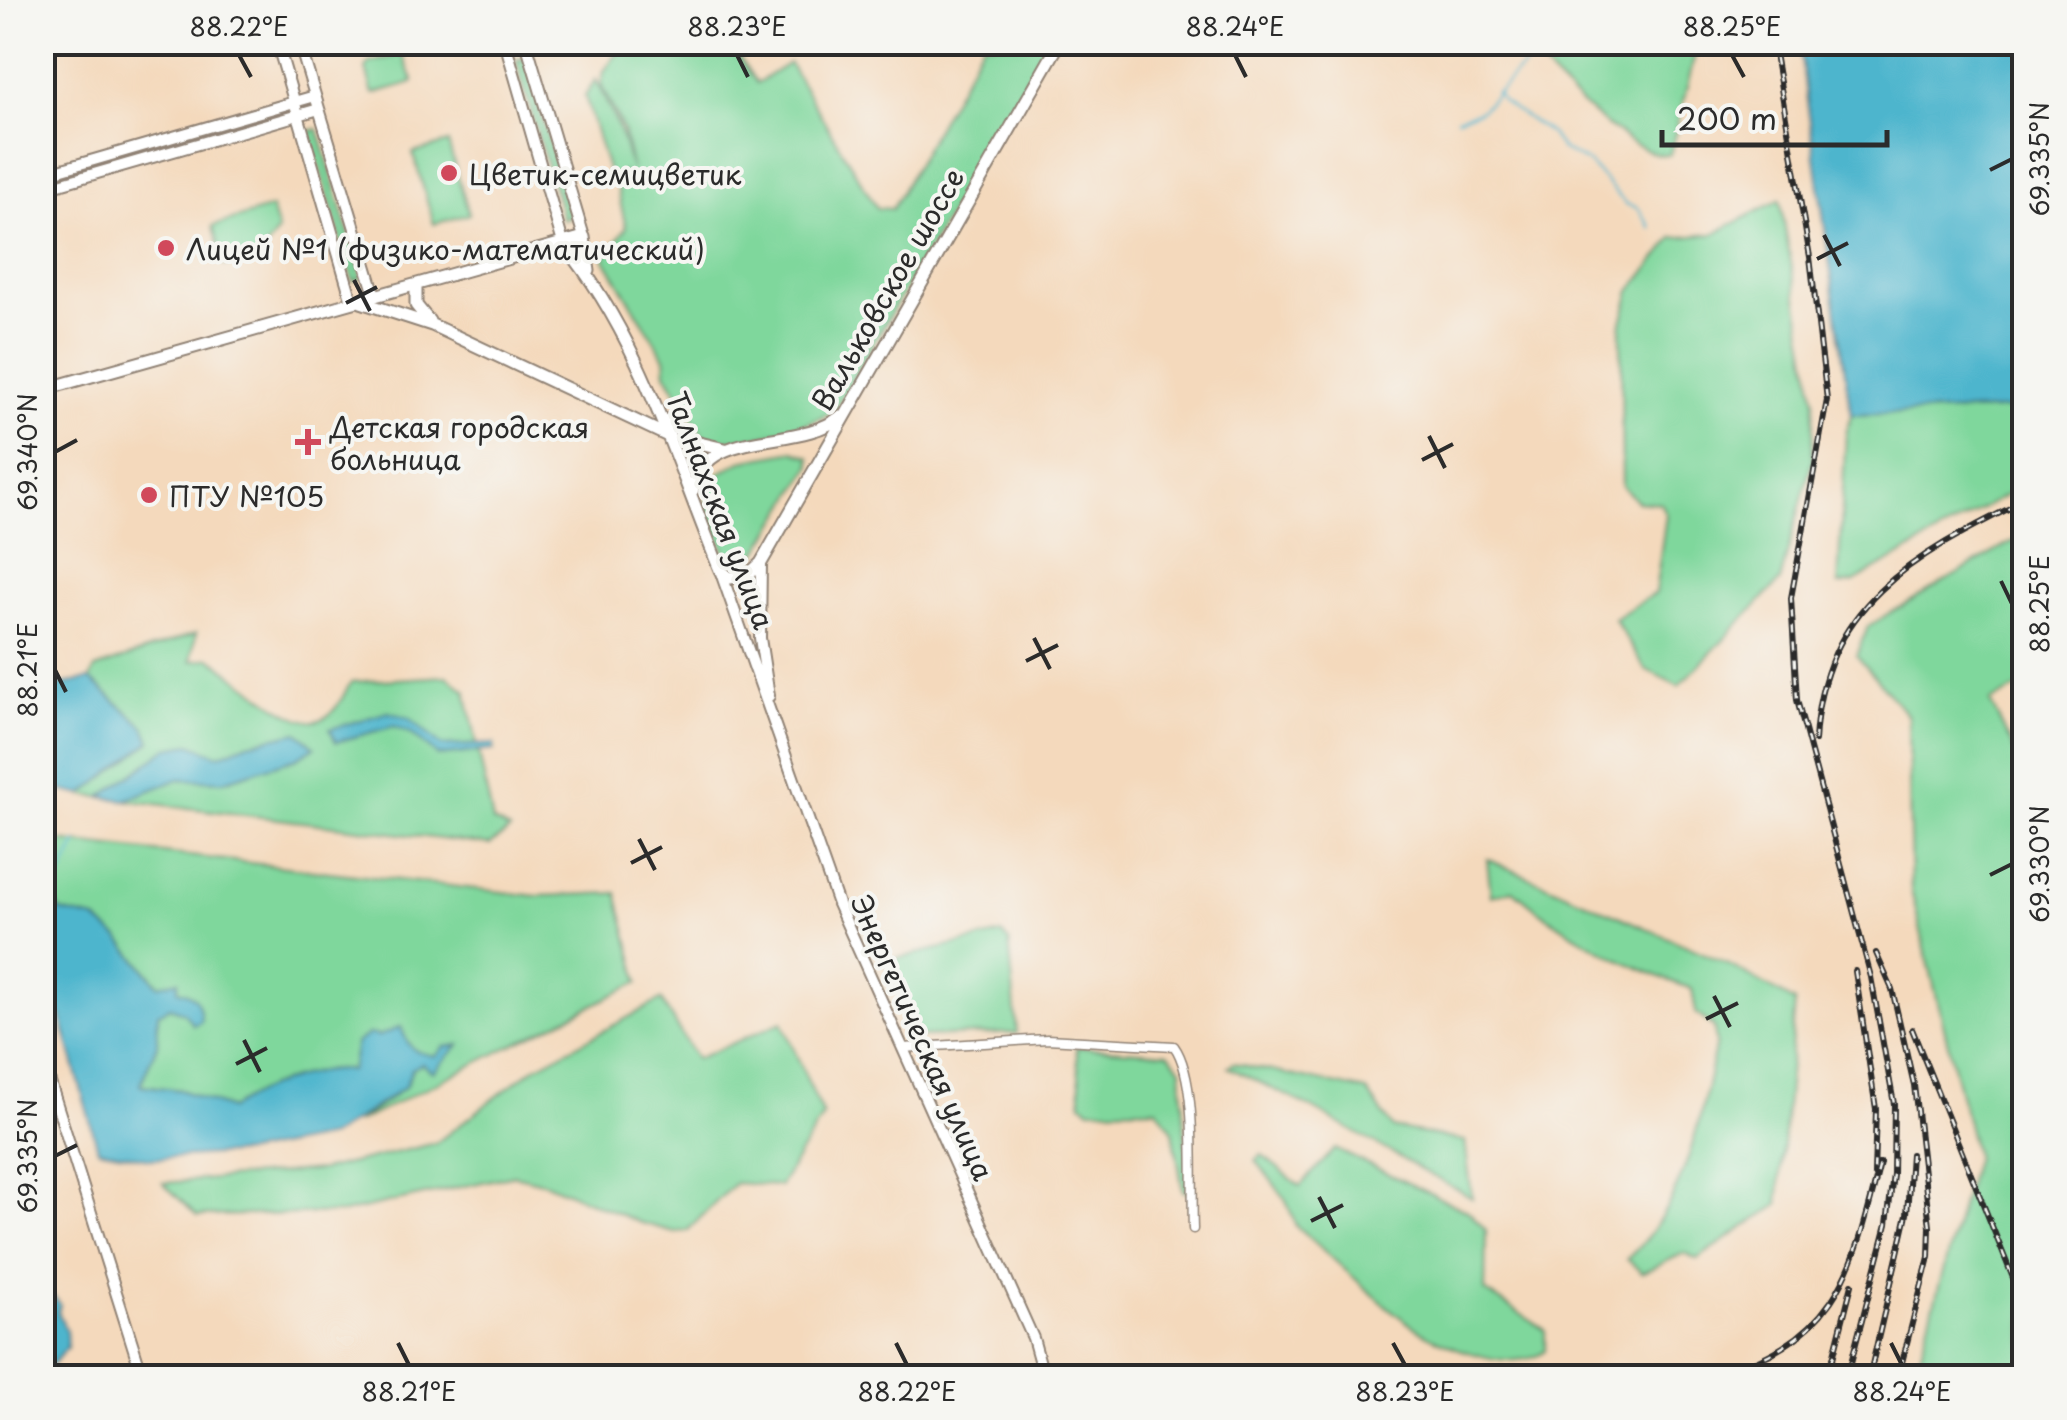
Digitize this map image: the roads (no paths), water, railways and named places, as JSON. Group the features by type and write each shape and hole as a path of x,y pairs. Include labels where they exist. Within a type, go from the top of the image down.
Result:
{"main road":[{"name":"Вальковское шоссе","path":"721,575 742,578 761,563 1060,42"},
{"path":"42,390 584,237"},
{"name":"Талнахская улица","path":"584,237 589,275"},
{"name":"Талнахская улица","path":"564,243 589,275 662,413 721,575"},
{"path":"416,285 416,304 432,325"},
{"path":"352,301 373,304 432,325 670,437"},
{"path":"662,413 691,441 728,449"},
{"path":"692,495 704,463 728,449 807,438 844,414"},
{"path":"807,438 817,462"}],"street":[{"path":"277,42 352,301"},
{"path":"299,42 374,295"},
{"name":"Талнахская улица","path":"504,42 564,243"},
{"name":"Талнахская улица","path":"526,42 584,237"},
{"path":"42,175 315,96"},
{"path":"42,189 319,110"},
{"path":"159,141 163,154"},
{"path":"101,158 105,171"},
{"name":"Вальковское шоссе","path":"761,563 760,638 772,712"},
{"name":"Талнахская улица","path":"721,575 772,712"},
{"name":"Энергетическая улица","path":"772,712 826,876 1033,1338 1044,1378"},
{"path":"904,1048 1047,1038 1174,1046 1182,1057 1187,1095 1193,1229"},
{"path":"42,1057 144,1378"}],"water":[{"path":"1799,43 2024,43 2024,403 2020,409 1851,415"},
{"path":"90,679 145,727 151,741 82,795 46,787 43,688"},
{"path":"388,712 409,718 442,746 494,744 494,750 438,756 411,733 394,726 336,742 330,729"},
{"path":"298,732 315,747 297,758 223,781 179,779 126,800 101,797 168,748 190,744 219,755 248,743"},
{"path":"43,871 57,874 45,883 60,911 95,919 119,938 158,985 178,980 178,990 189,994 198,1004 201,1021 193,1025 184,1012 170,1007 158,1013 157,1045 140,1085 180,1090 230,1109 287,1080 351,1070 356,1043 369,1034 379,1036 401,1027 413,1049 436,1056 444,1047 459,1045 433,1072 422,1064 412,1069 405,1087 330,1137 247,1153 150,1159 98,1149 47,968 50,958 43,956"},
{"path":"43,1284 60,1304 58,1312 66,1331 67,1348 43,1374"}],"waterway":[{"path":"1457,118 1480,111 1529,60 1539,42"},
{"path":"1496,92 1502,101 1552,135 1561,149 1589,163 1626,204 1638,208 1651,228"},
{"path":"52,895 77,843"}],"railway":[{"path":"1773,42 1810,257 1827,400 1791,598 1797,700 1871,977 1894,1104 1893,1174 1887,1224 1847,1378"},
{"path":"1815,741 1821,694 1835,653 1855,619 1880,590 1946,542 2024,501"},
{"path":"1876,953 1892,989 1914,1085 1930,1227 1929,1257 1898,1378"},
{"path":"1855,971 1876,1109 1874,1174"},
{"path":"1912,1029 2024,1305"},
{"path":"1872,1365 1907,1214 1911,1154"},
{"path":"1705,1378 1749,1364 1783,1347 1810,1326 1831,1302 1859,1241 1880,1163"},
{"path":"1828,1378 1852,1284"}],"place":[{"name":"Цветик-семицветик","path":"449,173"},
{"name":"Лицей №1 (физико-математический)","path":"166,248"},
{"name":"Детская городская больница","path":"308,442"},
{"name":"ПТУ №105","path":"149,495"}]}
